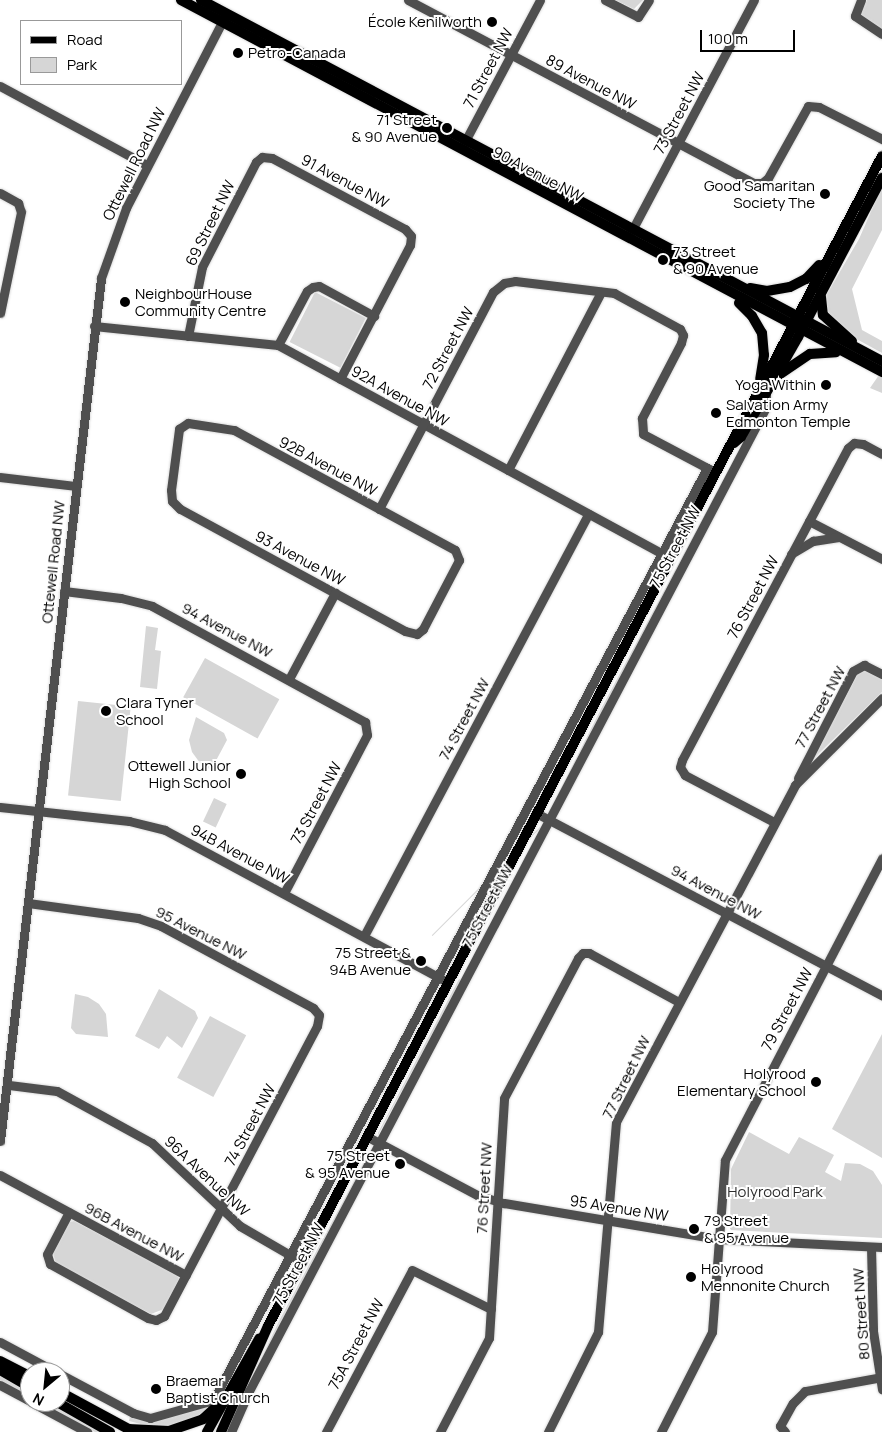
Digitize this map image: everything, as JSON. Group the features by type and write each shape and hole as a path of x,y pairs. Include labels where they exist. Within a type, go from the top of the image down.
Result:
{"main road":[{"name":"90 Avenue NW","path":"181,0 224,18 630,235 712,283 882,361"},
{"name":"90 Avenue NW","path":"202,0 224,18"},
{"name":"75 Street NW","path":"762,392 775,378 833,249 882,156"},
{"name":"75 Street NW","path":"207,1432 224,1397 268,1326 302,1262 733,443 735,433 762,392 799,324 822,291 882,178"},
{"name":"90 Avenue NW","path":"630,235 741,287 849,355 882,372"},
{"path":"741,287 767,291 798,284 814,272 833,249"},
{"path":"712,283 745,308 759,325 765,346 762,392"},
{"path":"822,291 820,305 824,314 864,352"},
{"path":"775,378 810,354 832,351 849,355"},
{"name":"75 Street NW","path":"221,1432 268,1326"},
{"path":"0,1361 20,1371"},
{"path":"0,1370 20,1381"},
{"path":"70,1397 131,1430 169,1431 203,1418 224,1397"},
{"path":"213,1432 224,1397"},
{"path":"70,1409 110,1432"}],"street":[{"name":"89 Avenue NW","path":"408,0 754,183 762,183 808,106 819,107 882,139"},
{"name":"71 Street NW","path":"462,145 540,0"},
{"path":"606,0 640,17 649,0"},
{"name":"73 Street NW","path":"630,235 754,0"},
{"path":"861,0 855,16 858,21 882,34"},
{"name":"Ottewell Road NW","path":"0,1141 9,1085 28,903 101,278 113,238 147,165 224,18"},
{"path":"0,86 147,165"},
{"name":"91 Avenue NW","path":"262,156 280,162 405,229 411,236 410,245 374,316"},
{"name":"69 Street NW","path":"188,336 202,267 256,162 262,156"},
{"path":"0,194 21,207 0,307"},
{"name":"72 Street NW","path":"379,509 493,292 504,283 515,281 602,292"},
{"path":"278,345 308,291 313,287 319,286 374,316 340,379"},
{"path":"508,470 602,292 614,293 675,326 683,335 642,418 642,426 644,434 717,473"},
{"name":"92A Avenue NW","path":"94,326 278,345 672,559"},
{"name":"75 Street NW","path":"231,1432 249,1391 766,407 762,392"},
{"name":"92B Avenue NW","path":"172,501 170,490 179,429 183,424 234,430 455,550 459,560 423,629 417,634"},
{"name":"76 Street NW","path":"774,822 685,775 680,767 848,448 854,443 882,454"},
{"name":"75 Street NW","path":"123,1408 140,1416 154,1418 215,1396 660,553 707,468"},
{"path":"0,478 76,486"},
{"name":"93 Avenue NW","path":"172,501 180,509 405,631 417,634"},
{"name":"74 Street NW","path":"364,936 588,514"},
{"path":"809,521 882,560"},
{"path":"791,554 813,541 839,537"},
{"name":"94 Avenue NW","path":"64,591 121,598 152,606 289,679 366,724"},
{"path":"289,679 335,593"},
{"name":"77 Street NW","path":"548,1432 598,1332 606,1220 616,1122 853,672 864,665 882,674"},
{"name":"77 Street NW","path":"794,785 882,698"},
{"name":"73 Street NW","path":"284,892 367,735 366,724"},
{"name":"94B Avenue NW","path":"0,807 155,826 284,892 449,982"},
{"name":"94 Avenue NW","path":"538,814 882,995"},
{"name":"79 Street NW","path":"661,1432 710,1340 714,1320 725,1160 882,858"},
{"name":"95 Avenue NW","path":"28,903 138,918 161,926 313,1008 319,1015"},
{"name":"76 Street NW","path":"440,1432 489,1338 504,1098 583,953 589,953 679,1002"},
{"name":"74 Street NW","path":"156,1320 167,1312 222,1210 317,1026 319,1015"},
{"name":"96A Avenue NW","path":"9,1085 57,1091 152,1143 222,1210 250,1233 302,1262"},
{"name":"95 Avenue NW","path":"368,1137 477,1196 498,1201 719,1239 882,1247"},
{"name":"96B Avenue NW","path":"0,1175 186,1276"},
{"name":"96B Avenue NW","path":"69,1212 47,1254 50,1264 156,1320"},
{"name":"80 Street NW","path":"871,1247 873,1331 882,1389"},
{"name":"75A Street NW","path":"326,1432 412,1270 491,1309"},
{"path":"0,1342 37,1362"},
{"path":"781,1430 793,1403 805,1391 881,1377"},
{"path":"70,1379 123,1408 115,1422"},
{"path":"0,1385 20,1396"},
{"path":"50,1412 87,1432"}],"green space":[{"path":"615,0 643,0 634,9"},
{"path":"867,0 882,0 882,29 860,15"},
{"path":"882,186 882,230 852,289 862,330 882,341 882,353 851,336 827,316 824,299 859,239"},
{"path":"315,292 366,318 340,368 290,342"},
{"path":"879,375 882,377 882,393 870,388"},
{"path":"745,439 549,812 601,709"},
{"path":"146,626 158,628 155,650 161,651 157,689 140,687"},
{"path":"205,658 279,699 258,739 183,697"},
{"path":"861,668 882,677 882,692 812,760"},
{"path":"78,701 131,707 121,801 68,795"},
{"path":"196,717 224,733 227,740 211,770 200,763 192,752 189,740"},
{"path":"214,798 227,804 216,827 203,822"},
{"path":"540,827 541,828 433,936"},
{"path":"459,979 461,980 378,1135 378,1133"},
{"path":"159,989 195,1011 198,1018 182,1048 167,1036 159,1049 135,1036"},
{"path":"75,994 88,997 99,1004 106,1014 108,1037 76,1034 71,1028"},
{"path":"210,1016 246,1035 213,1097 177,1078"},
{"path":"882,1034 882,1158 832,1129"},
{"name":"Holyrood Park","path":"749,1132 789,1154 799,1137 834,1155 825,1172 841,1181 845,1163 860,1164 873,1171 882,1185 882,1238 730,1230 731,1169"},
{"path":"370,1152 252,1378 279,1321"},
{"path":"74,1221 177,1275 179,1279 164,1309 151,1314 56,1264 53,1253 69,1222"},
{"path":"0,1375 20,1387 20,1392 0,1381"},
{"path":"217,1400 214,1406 200,1417 160,1429 129,1421 130,1416 157,1421 208,1406"},
{"path":"58,1412 67,1412 102,1432 95,1432"}],"place":[{"name":"École Kenilworth","path":"492,22"},
{"name":"Petro-Canada","path":"238,53"},
{"name":"71 Street & 90 Avenue","path":"447,128"},
{"name":"Good Samaritan Society The","path":"825,194"},
{"name":"73 Street & 90 Avenue","path":"663,260"},
{"name":"NeighbourHouse Community Centre","path":"125,302"},
{"name":"Yoga Within","path":"826,385"},
{"name":"Salvation Army Edmonton Temple","path":"716,413"},
{"name":"Clara Tyner School","path":"106,711"},
{"name":"Ottewell Junior High School","path":"241,774"},
{"name":"75 Street & 94B Avenue","path":"421,961"},
{"name":"Holyrood Elementary School","path":"816,1082"},
{"name":"75 Street & 95 Avenue","path":"400,1164"},
{"name":"79 Street & 95 Avenue","path":"694,1229"},
{"name":"Holyrood Mennonite Church","path":"691,1277"},
{"name":"Braemar Baptist Church","path":"156,1389"}]}
